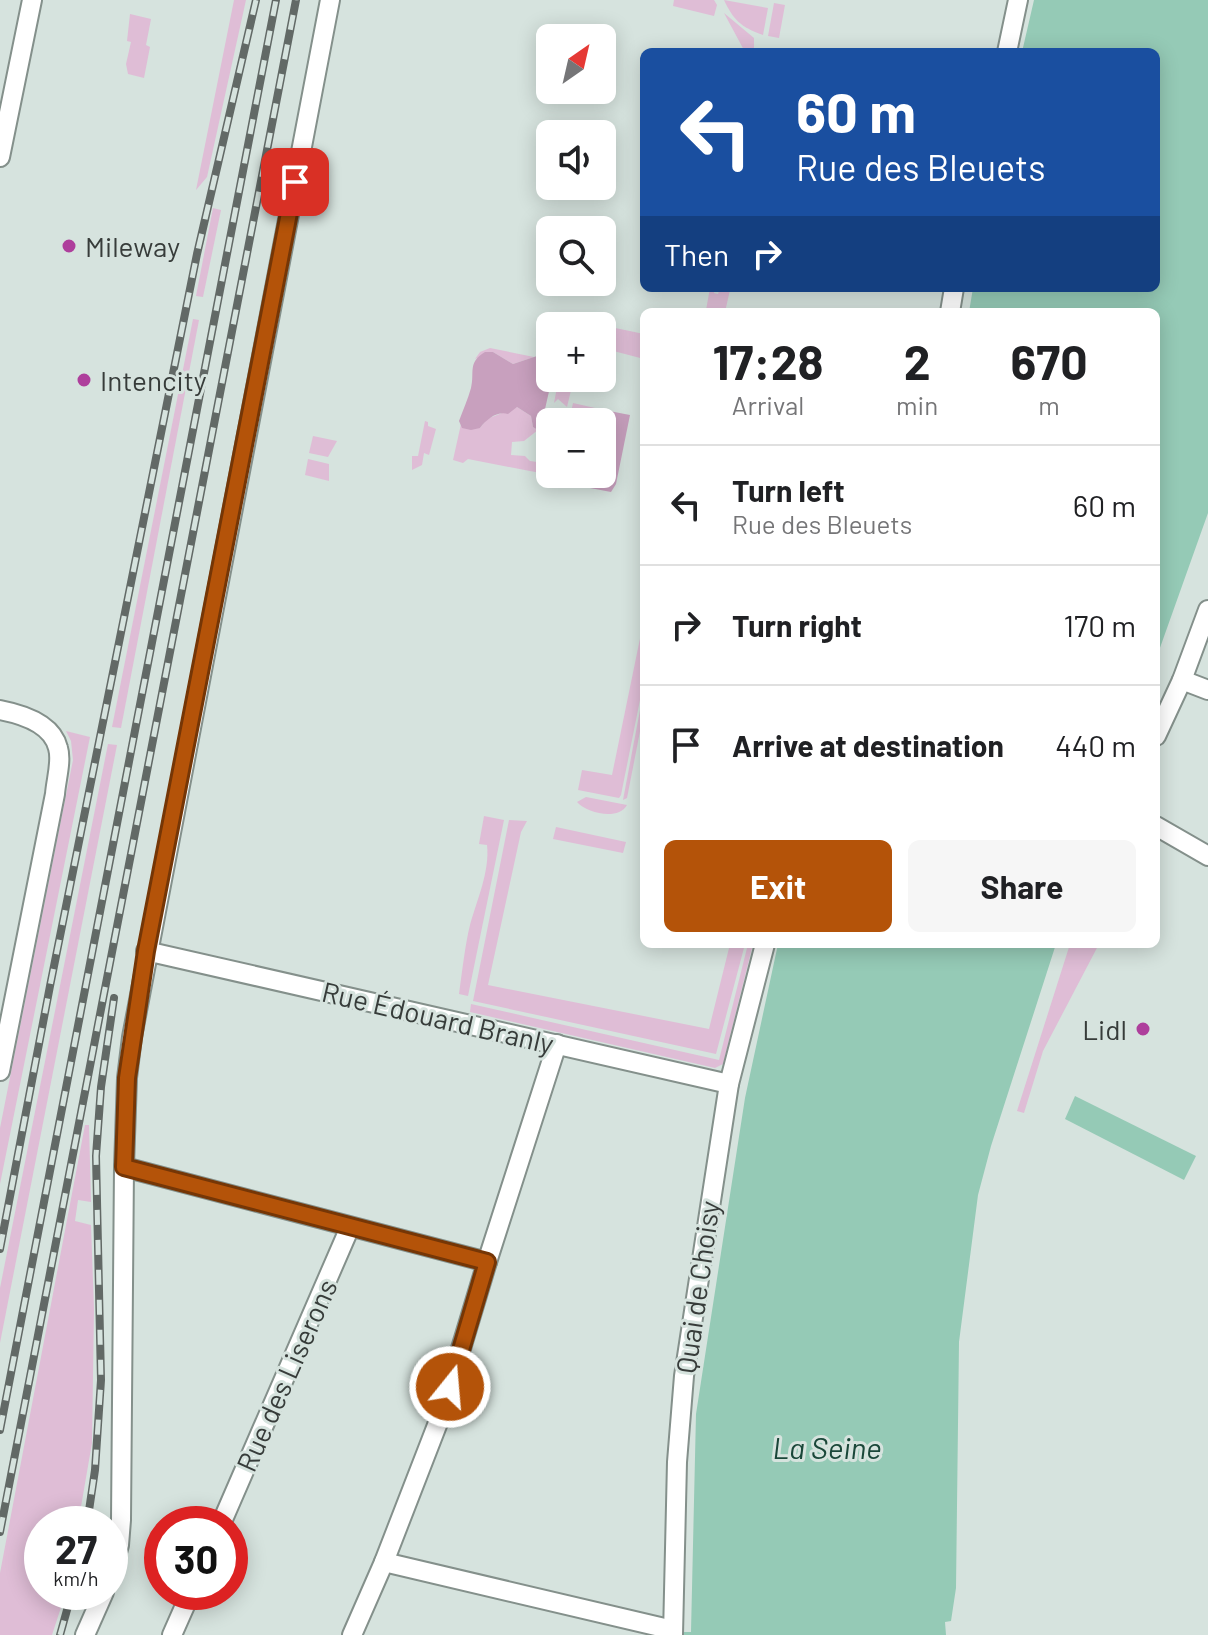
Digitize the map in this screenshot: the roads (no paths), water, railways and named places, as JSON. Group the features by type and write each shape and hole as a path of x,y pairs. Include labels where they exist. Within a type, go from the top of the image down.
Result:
{"street":[{"path":"0,157 2,133 32,0"},
{"path":"121,1506 127,1078 146,951 330,0"},
{"path":"1008,48 1018,0"},
{"path":"1160,727 1182,680 1208,610"},
{"path":"1182,680 1208,690"},
{"path":"0,710 26,715 49,734 59,749 55,794 0,1071"},
{"path":"1160,828 1208,856"},
{"name":"Quai de Choisy","path":"673,1632 677,1462 684,1376 729,1084 764,948"},
{"name":"Rue Édouard Branly","path":"146,951 729,1084"},
{"path":"352,1635 441,1415 557,1044"},
{"path":"124,1167 487,1262"},
{"name":"Rue des Liserons","path":"229,1506 350,1227"},
{"path":"384,1562 673,1632"},
{"path":"85,1635 96,1610"},
{"path":"172,1635 183,1610"}],"water":[{"path":"1034,0 1208,0 1208,513 1160,648 1160,308 970,308 972,292 1160,292 1160,48 1023,48"},
{"name":"La Seine","path":"777,948 1055,948 978,1195 959,1342 956,1588 951,1621 945,1622 946,1635 683,1635 683,1632 691,1632 696,1414 745,1098"},
{"path":"1075,1096 1196,1156 1184,1180 1065,1119"}],"railway":[{"path":"0,1249 197,254 256,0"},
{"path":"0,1430 276,0"},
{"path":"0,1532 296,0"},
{"path":"90,1506 101,1380 96,1156 101,1087 114,998"},
{"path":"60,1635 67,1610"}],"place":[{"name":"Mileway","path":"69,246"},
{"name":"Intencity","path":"84,380"},
{"name":"Lidl","path":"1143,1029"}]}
